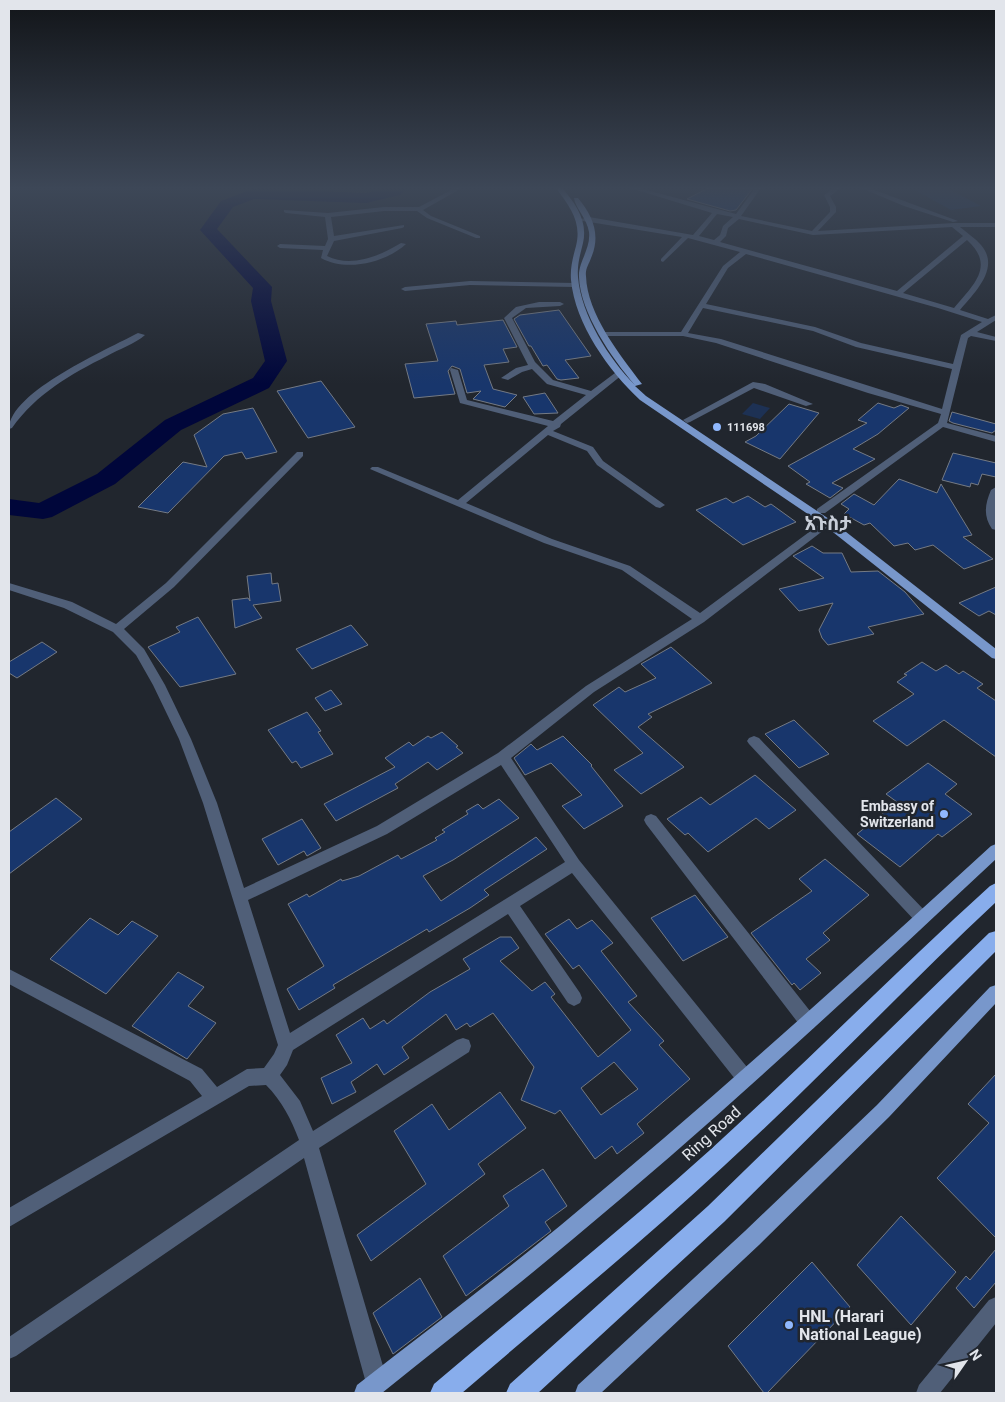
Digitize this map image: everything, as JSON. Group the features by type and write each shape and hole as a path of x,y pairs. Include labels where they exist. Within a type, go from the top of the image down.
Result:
{"highway":[{"name":"Ring Road","path":"443,1393 717,1158 839,1043 919,962 996,891"},
{"path":"519,1393 716,1214 996,939"}],"main road":[{"path":"578,253 574,269 578,300 594,337 618,375 643,398 828,523 996,656"},
{"path":"589,253 582,269 582,278 591,309 631,376 653,396 821,512 996,648"},
{"path":"371,1388 567,1232 808,1022 996,850"},
{"path":"586,1393 752,1238 876,1118 996,992"}],"street":[{"path":"324,253 323,257 331,261 346,262 381,257 387,253"},
{"path":"663,260 669,253"},
{"path":"683,334 725,267 742,253"},
{"path":"749,253 898,294 989,322"},
{"path":"898,294 946,253"},
{"path":"955,311 982,280 985,262 983,253"},
{"path":"405,288 470,283 575,285"},
{"path":"560,304 528,305 517,308 508,318 534,366 550,382 592,394"},
{"path":"701,305 806,327 859,345 955,367"},
{"path":"821,512 942,424 964,337 996,317"},
{"path":"605,334 683,334 718,341 871,391 946,413"},
{"path":"969,334 996,339"},
{"path":"9,426 19,410 39,392 64,376 141,335"},
{"path":"505,378 519,370 534,366"},
{"path":"454,370 463,401 557,425"},
{"path":"460,504 592,394 618,375"},
{"path":"688,420 753,385 762,386 809,404"},
{"path":"942,424 996,439"},
{"path":"548,432 590,449 600,463 660,505"},
{"path":"117,629 170,585 300,454"},
{"path":"375,469 548,541 626,568 700,619"},
{"path":"996,490 991,500 990,518 996,527"},
{"path":"240,897 382,830 503,758 590,689 700,619 828,523"},
{"path":"9,586 68,605 117,629 140,652 160,685 185,739 210,803 286,1045 281,1059 270,1076"},
{"path":"754,741 922,918"},
{"path":"503,758 574,864 745,1078"},
{"path":"650,820 808,1022"},
{"path":"286,1045 574,864"},
{"path":"510,904 574,998"},
{"path":"9,976 196,1075 215,1098"},
{"path":"9,1349 309,1144 463,1046"},
{"path":"9,1218 247,1078 270,1076 285,1090 298,1114 309,1144 371,1388"},
{"path":"927,1393 996,1307"}],"shaded area":[{"path":"753,403 770,408 760,419 742,414"}],"building":[{"path":"559,310 591,356 565,360 579,378 557,379 547,365 543,366 514,319 520,315"},
{"path":"503,320 517,347 503,349 509,362 484,365 493,389 517,395 505,407 473,399 481,391 467,393 460,369 452,366 448,371 455,394 414,398 405,364 438,361 426,324 456,321 457,325"},
{"path":"321,381 355,427 308,438 277,391"},
{"path":"545,393 558,413 534,414 523,397"},
{"path":"878,403 894,408 901,405 909,408 878,434 853,449 875,459 832,483 843,488 830,498 806,484 810,482 788,466 867,423 858,420"},
{"path":"789,404 819,413 780,459 745,442 756,436"},
{"path":"253,408 277,452 246,459 242,452 224,456 168,513 138,507 183,462 207,467 194,435 223,414"},
{"path":"952,412 996,424 996,430 992,433 953,423 949,421"},
{"path":"953,453 996,463 996,477 982,474 978,485 971,483 970,487 942,480"},
{"path":"899,479 937,493 941,484 972,535 963,537 993,559 964,569 933,545 915,550 908,543 894,546 870,523 864,525 844,514 849,509 841,504 854,494 874,505"},
{"path":"748,496 765,507 771,504 796,522 743,545 696,510 726,498 733,503"},
{"path":"812,546 823,553 842,553 851,572 878,571 905,592 924,614 868,627 874,634 828,645 822,638 819,630 833,603 799,611 779,589 824,578 793,556"},
{"path":"271,573 272,584 278,583 281,601 253,605 262,618 235,628 232,600 248,598 250,601 247,576"},
{"path":"996,587 996,615 989,611 979,616 959,603"},
{"path":"198,617 236,674 180,687 148,647 180,632 176,627"},
{"path":"351,625 368,645 312,669 296,649"},
{"path":"42,642 57,652 17,678 9,673 9,662"},
{"path":"671,647 712,683 648,714 652,717 638,727 684,767 641,794 614,770 643,753 593,705 619,687 625,692 656,678 641,664"},
{"path":"922,662 936,671 946,665 959,674 963,671 983,684 977,688 996,701 996,757 944,720 907,746 873,721 914,694 897,682 907,675 904,674"},
{"path":"331,690 342,704 325,711 315,698"},
{"path":"307,712 321,731 318,732 333,754 301,768 296,761 292,763 268,730"},
{"path":"794,720 829,754 799,768 765,734"},
{"path":"442,732 463,753 437,770 428,762 395,784 398,788 336,821 324,804 395,767 385,758 409,742 413,746 428,736 431,738"},
{"path":"563,736 592,765 623,806 584,829 562,806 582,795 551,763 525,775 514,758 531,744 537,750"},
{"path":"928,763 957,784 945,794 972,814 942,837 938,834 900,867 857,834 897,802 886,794"},
{"path":"755,775 796,810 769,829 756,818 708,852 688,833 685,835 667,819 701,797 710,805"},
{"path":"56,798 82,819 9,874 9,832"},
{"path":"499,799 519,818 453,860 423,876 441,901 536,837 547,849 484,890 489,895 470,908 429,932 427,929 333,985 335,988 299,1010 287,989 324,966 288,904 307,894 309,897 341,879 342,881 359,876 398,855 401,859 437,840 435,838 445,832 442,830 468,814 466,811 478,804 483,809"},
{"path":"302,819 321,848 307,856 304,851 278,865 262,839"},
{"path":"825,859 869,895 823,933 830,940 806,959 821,973 800,990 794,983 792,985 751,933 812,891 799,879"},
{"path":"695,895 728,937 683,961 651,918"},
{"path":"90,918 118,935 132,921 158,936 106,994 50,959"},
{"path":"569,919 577,929 592,920 613,943 601,951 637,996 628,1002 664,1041 659,1045 690,1079 637,1124 644,1133 617,1154 612,1146 595,1159 560,1110 555,1114 521,1100 534,1067 493,1013 470,1027 467,1023 456,1030 446,1014 402,1047 409,1058 384,1075 377,1064 351,1082 356,1092 332,1104 321,1078 352,1063 336,1035 363,1018 370,1029 384,1020 387,1024 430,992 470,969 463,959 500,937 511,937 519,948 500,961 532,991 545,982 555,994 551,997 598,1057 631,1030 579,965 573,969 545,934","holes":["614,1062 638,1089 601,1115 581,1088"]},
{"path":"178,972 204,987 188,1006 216,1023 187,1059 132,1026"},
{"path":"996,1074 996,1238 937,1178 989,1123 968,1104"},
{"path":"500,1092 526,1128 478,1164 485,1174 371,1261 357,1235 426,1184 394,1131 432,1104 449,1130"},
{"path":"543,1169 567,1206 545,1222 551,1231 466,1296 443,1256 509,1206 503,1196"},
{"path":"901,1216 956,1272 911,1325 857,1265"},
{"path":"996,1249 996,1282 974,1308 956,1288 966,1276 970,1280"},
{"path":"812,1262 850,1307 767,1393 764,1393 728,1346"},
{"path":"420,1278 442,1317 393,1354 373,1313"}],"waterway":[{"path":"9,507 43,511 106,479 173,425 261,383 276,361 261,301 263,287 231,253"}],"place":[{"name":"111698","path":"717,427"},
{"name":"Embassy of Switzerland","path":"944,814"},
{"name":"HNL (Harari National League)","path":"789,1325"}],"district":[{"name":"አጉስታ","path":"828,523"}]}
